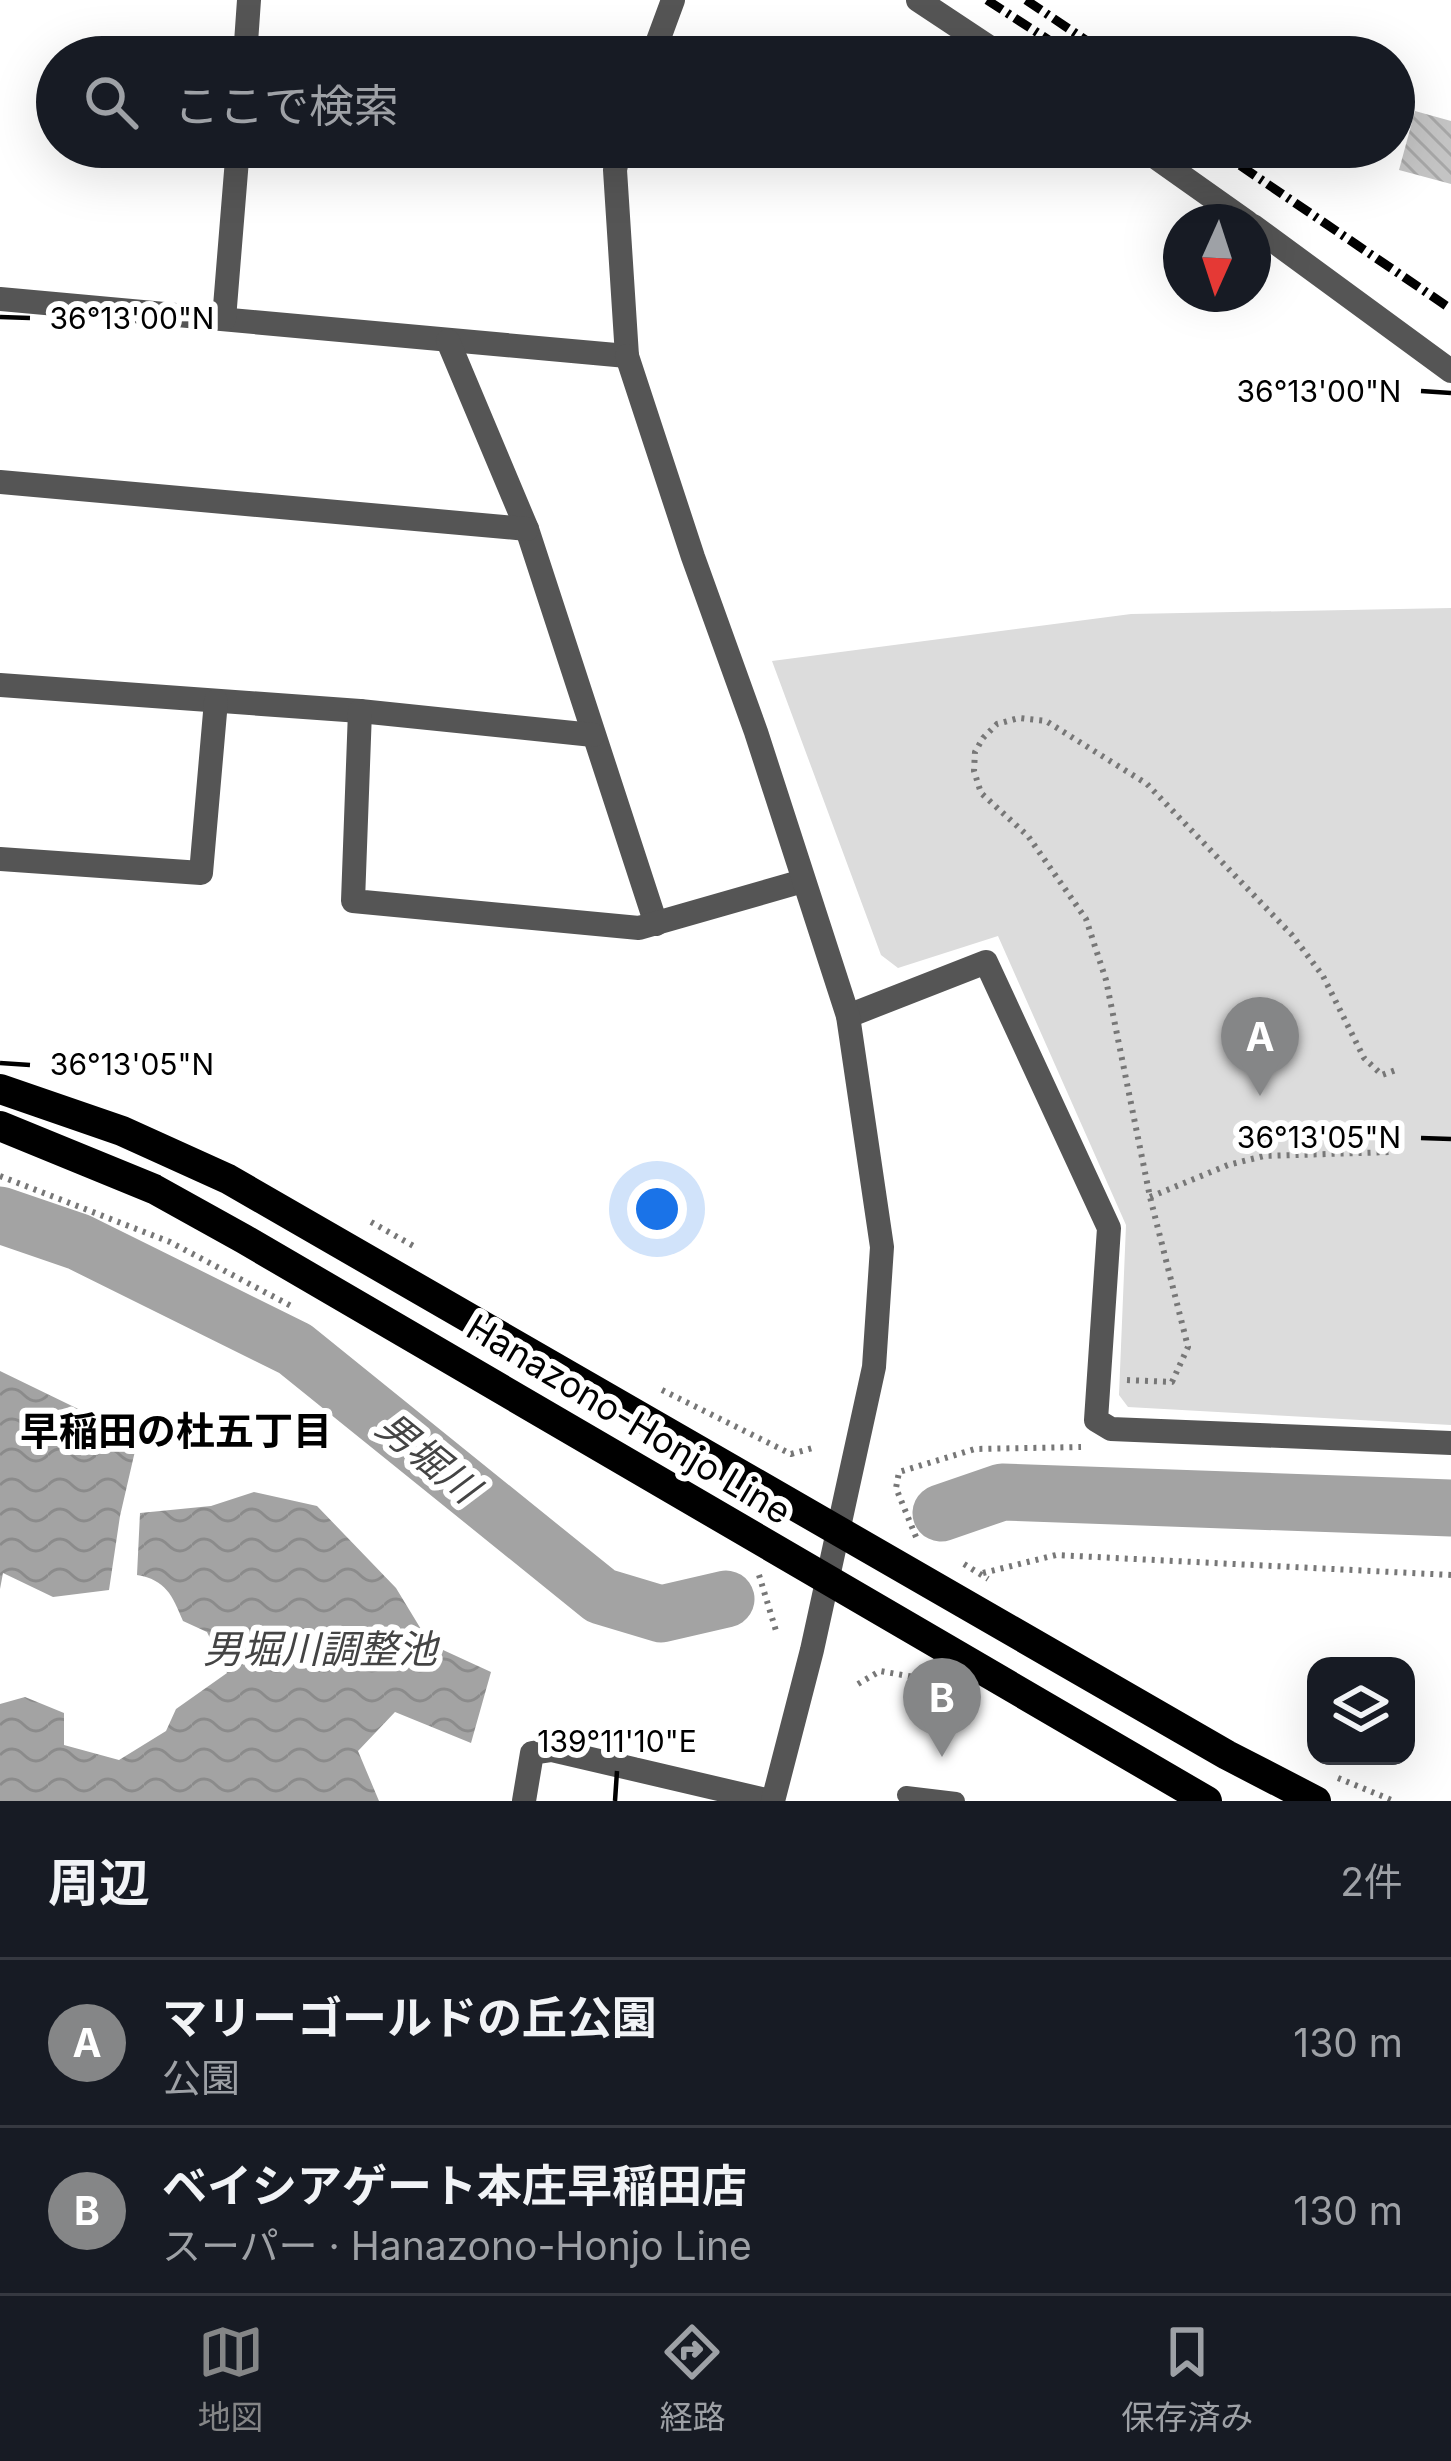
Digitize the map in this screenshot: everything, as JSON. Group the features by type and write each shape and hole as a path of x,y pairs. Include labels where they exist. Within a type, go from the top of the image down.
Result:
{"main road":[{"name":"Hanazono-Honjo Line","path":"0,1089 122,1131 227,1178 1227,1755 1316,1801"},
{"name":"Hanazono-Honjo Line","path":"0,1126 172,1199 825,1591 1207,1801"}],"street":[{"path":"246,36 249,0"},
{"path":"660,36 673,0"},
{"path":"918,0 972,36"},
{"path":"224,320 236,168"},
{"path":"524,1801 532,1753 552,1750 772,1801 874,1367 882,1247 848,1016 627,356 615,168"},
{"path":"1171,168 1222,204"},
{"path":"1271,239 1451,371"},
{"path":"0,299 627,356"},
{"path":"448,341 527,529 656,924"},
{"path":"0,482 527,529"},
{"path":"0,685 361,711 593,735"},
{"path":"0,859 201,873 216,700"},
{"path":"361,711 353,901 639,928 803,881"},
{"path":"848,1016 986,962 1109,1228 1096,1420 1111,1429 1451,1443"}],"lane":[{"path":"906,1795 956,1801"}],"path":[{"path":"1100,1379 1172,1382 1188,1347 1150,1197 1106,980 1086,919 1028,836 981,794 974,771 975,752 998,724 1019,718 1046,721 1147,784 1292,935 1323,976 1364,1058 1382,1075 1396,1070"},
{"path":"1150,1197 1264,1156 1390,1152"},
{"path":"0,1176 170,1242 308,1316"},
{"path":"791,1454 816,1447"},
{"path":"899,1472 975,1449 1081,1447"},
{"path":"981,1574 1056,1555 1451,1575"},
{"path":"759,1575 777,1634"},
{"path":"858,1684 880,1671 934,1680 954,1691"}],"shaded area":[{"path":"1451,608 1451,1425 1128,1407 1119,1395 1126,1225 998,936 898,968 881,955 772,661 1131,614"}],"water":[{"name":"男堀川調整池","path":"0,1371 138,1438 109,1590 53,1597 3,1573 0,1589"},
{"name":"男堀川調整池","path":"254,1492 317,1506 396,1588 430,1644 491,1672 471,1743 395,1712 358,1751 379,1801 0,1801 0,1704 25,1697 64,1713 64,1745 119,1760 166,1731 176,1709 227,1673 207,1632 183,1621 161,1585 137,1575 140,1513 211,1506"}],"building":[{"path":"1415,111 1451,121 1451,184 1399,170 1415,168"}],"waterway":[{"name":"男堀川","path":"0,1215 79,1242 295,1349 601,1596 661,1614 726,1599"},
{"name":"男堀川","path":"941,1513 1002,1492 1451,1508"}],"railway":[{"path":"987,0 1043,36"},
{"path":"1026,0 1080,36"},
{"path":"1244,168 1451,309"}],"place":[{"name":"マリーゴールドの丘公園","path":"1260,1096"},
{"name":"ベイシアゲート本庄早稲田店","path":"942,1757"}],"district":[{"name":"早稲田の杜五丁目","path":"176,1431"}]}
